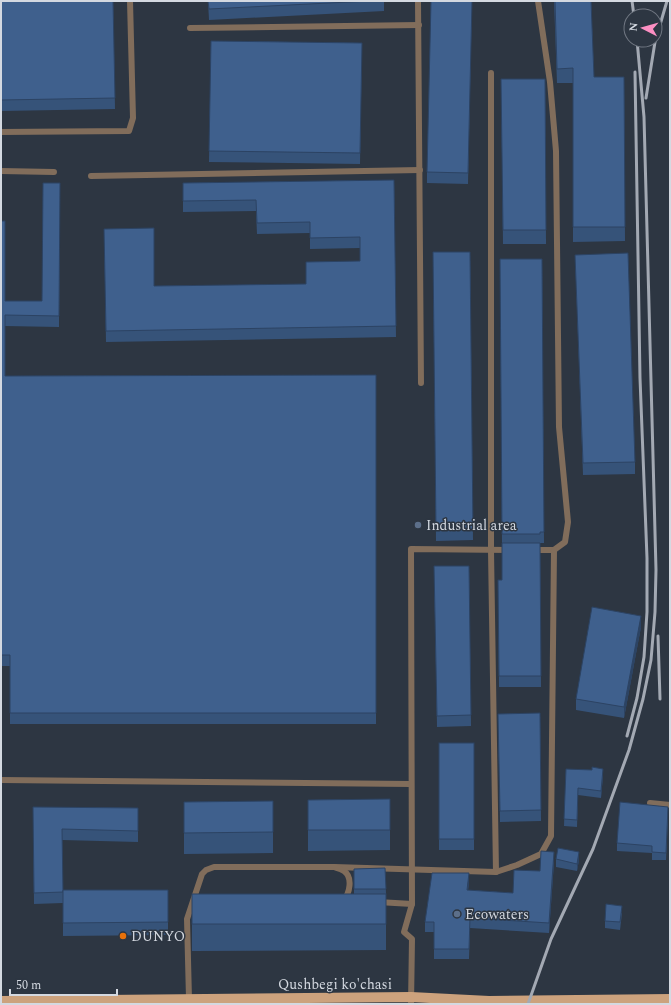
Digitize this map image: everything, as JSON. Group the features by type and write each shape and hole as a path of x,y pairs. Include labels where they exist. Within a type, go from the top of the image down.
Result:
{"main road":[{"name":"Qushbegi ko'chasi","path":"1,1001 189,999 489,1001 670,999"}],"lane":[{"path":"1,132 129,132 133,118 130,1"},
{"path":"418,1 421,383"},
{"path":"530,550 554,550 564,542 568,522 559,427 556,151 550,82 538,1"},
{"path":"190,28 419,25"},
{"path":"491,73 491,551 496,872"},
{"path":"91,176 420,170"},
{"path":"1,171 54,172"},
{"path":"411,1001 412,939 404,932 412,904 411,549 491,551 515,550"},
{"path":"189,999 186,919 202,874 206,870 214,867 334,867 496,872 517,865 541,854 551,836 554,550"},
{"path":"1,780 412,784"},
{"path":"650,803 670,805"},
{"path":"334,867 345,872 348,877 350,887 344,900"},
{"path":"192,900 200,900"},
{"path":"334,900 352,900"},
{"path":"374,902 412,904"}],"building":[{"path":"1,1 113,1 115,98 1,100"},
{"path":"208,1 369,1 209,9"},
{"path":"431,1 472,1 468,173 427,172"},
{"path":"555,1 591,1 594,77 624,77 625,227 573,227 573,68 557,69"},
{"path":"211,41 362,43 360,153 209,151"},
{"path":"501,79 545,79 546,230 503,230"},
{"path":"394,180 396,326 106,331 104,229 154,228 154,286 306,284 306,262 360,261 360,237 310,238 310,222 257,223 256,200 183,201 183,183"},
{"path":"43,183 60,183 59,316 5,315 5,376 376,375 376,713 10,713 10,655 1,655 1,221 5,221 5,301 42,301"},
{"path":"433,252 470,252 473,529 436,530"},
{"path":"628,253 635,462 583,463 575,255"},
{"path":"500,259 542,259 544,532 540,532 540,534 502,534"},
{"path":"502,543 540,543 541,676 499,676 498,580 502,580"},
{"path":"434,566 469,566 471,715 437,716"},
{"path":"592,607 641,616 624,707 576,699"},
{"path":"540,713 541,810 500,811 498,714"},
{"path":"439,743 474,743 474,839 439,839"},
{"path":"592,767 603,769 601,791 578,788 577,820 564,819 566,769 592,770"},
{"path":"390,799 390,830 308,830 308,800"},
{"path":"273,801 273,832 184,833 184,802"},
{"path":"620,802 668,807 666,853 652,852 652,846 617,843"},
{"path":"33,807 138,808 138,831 62,829 63,892 34,893"},
{"path":"558,848 579,852 577,864 556,859"},
{"path":"541,851 554,852 549,923 470,918 469,949 434,949 434,922 425,922 432,873 469,873 467,890 513,893 514,870 540,871"},
{"path":"385,868 386,889 354,889 354,869"},
{"path":"63,890 168,890 168,922 63,923"},
{"path":"192,894 386,894 386,924 192,924"},
{"path":"606,904 622,906 620,922 605,921"}],"railway":[{"path":"632,1 633,8"},
{"path":"646,98 655,42 667,1"},
{"path":"528,1004 551,939 593,849 629,750 643,699 651,660 655,612 656,570 644,117 638,48"},
{"path":"627,736 637,698 644,657 647,612 647,558 640,378 635,72"},
{"path":"658,636 660,699"}],"place":[{"name":"Industrial area","path":"418,525"},
{"name":"Ecowaters","path":"457,914"},
{"name":"DUNYO","path":"123,936"}]}
